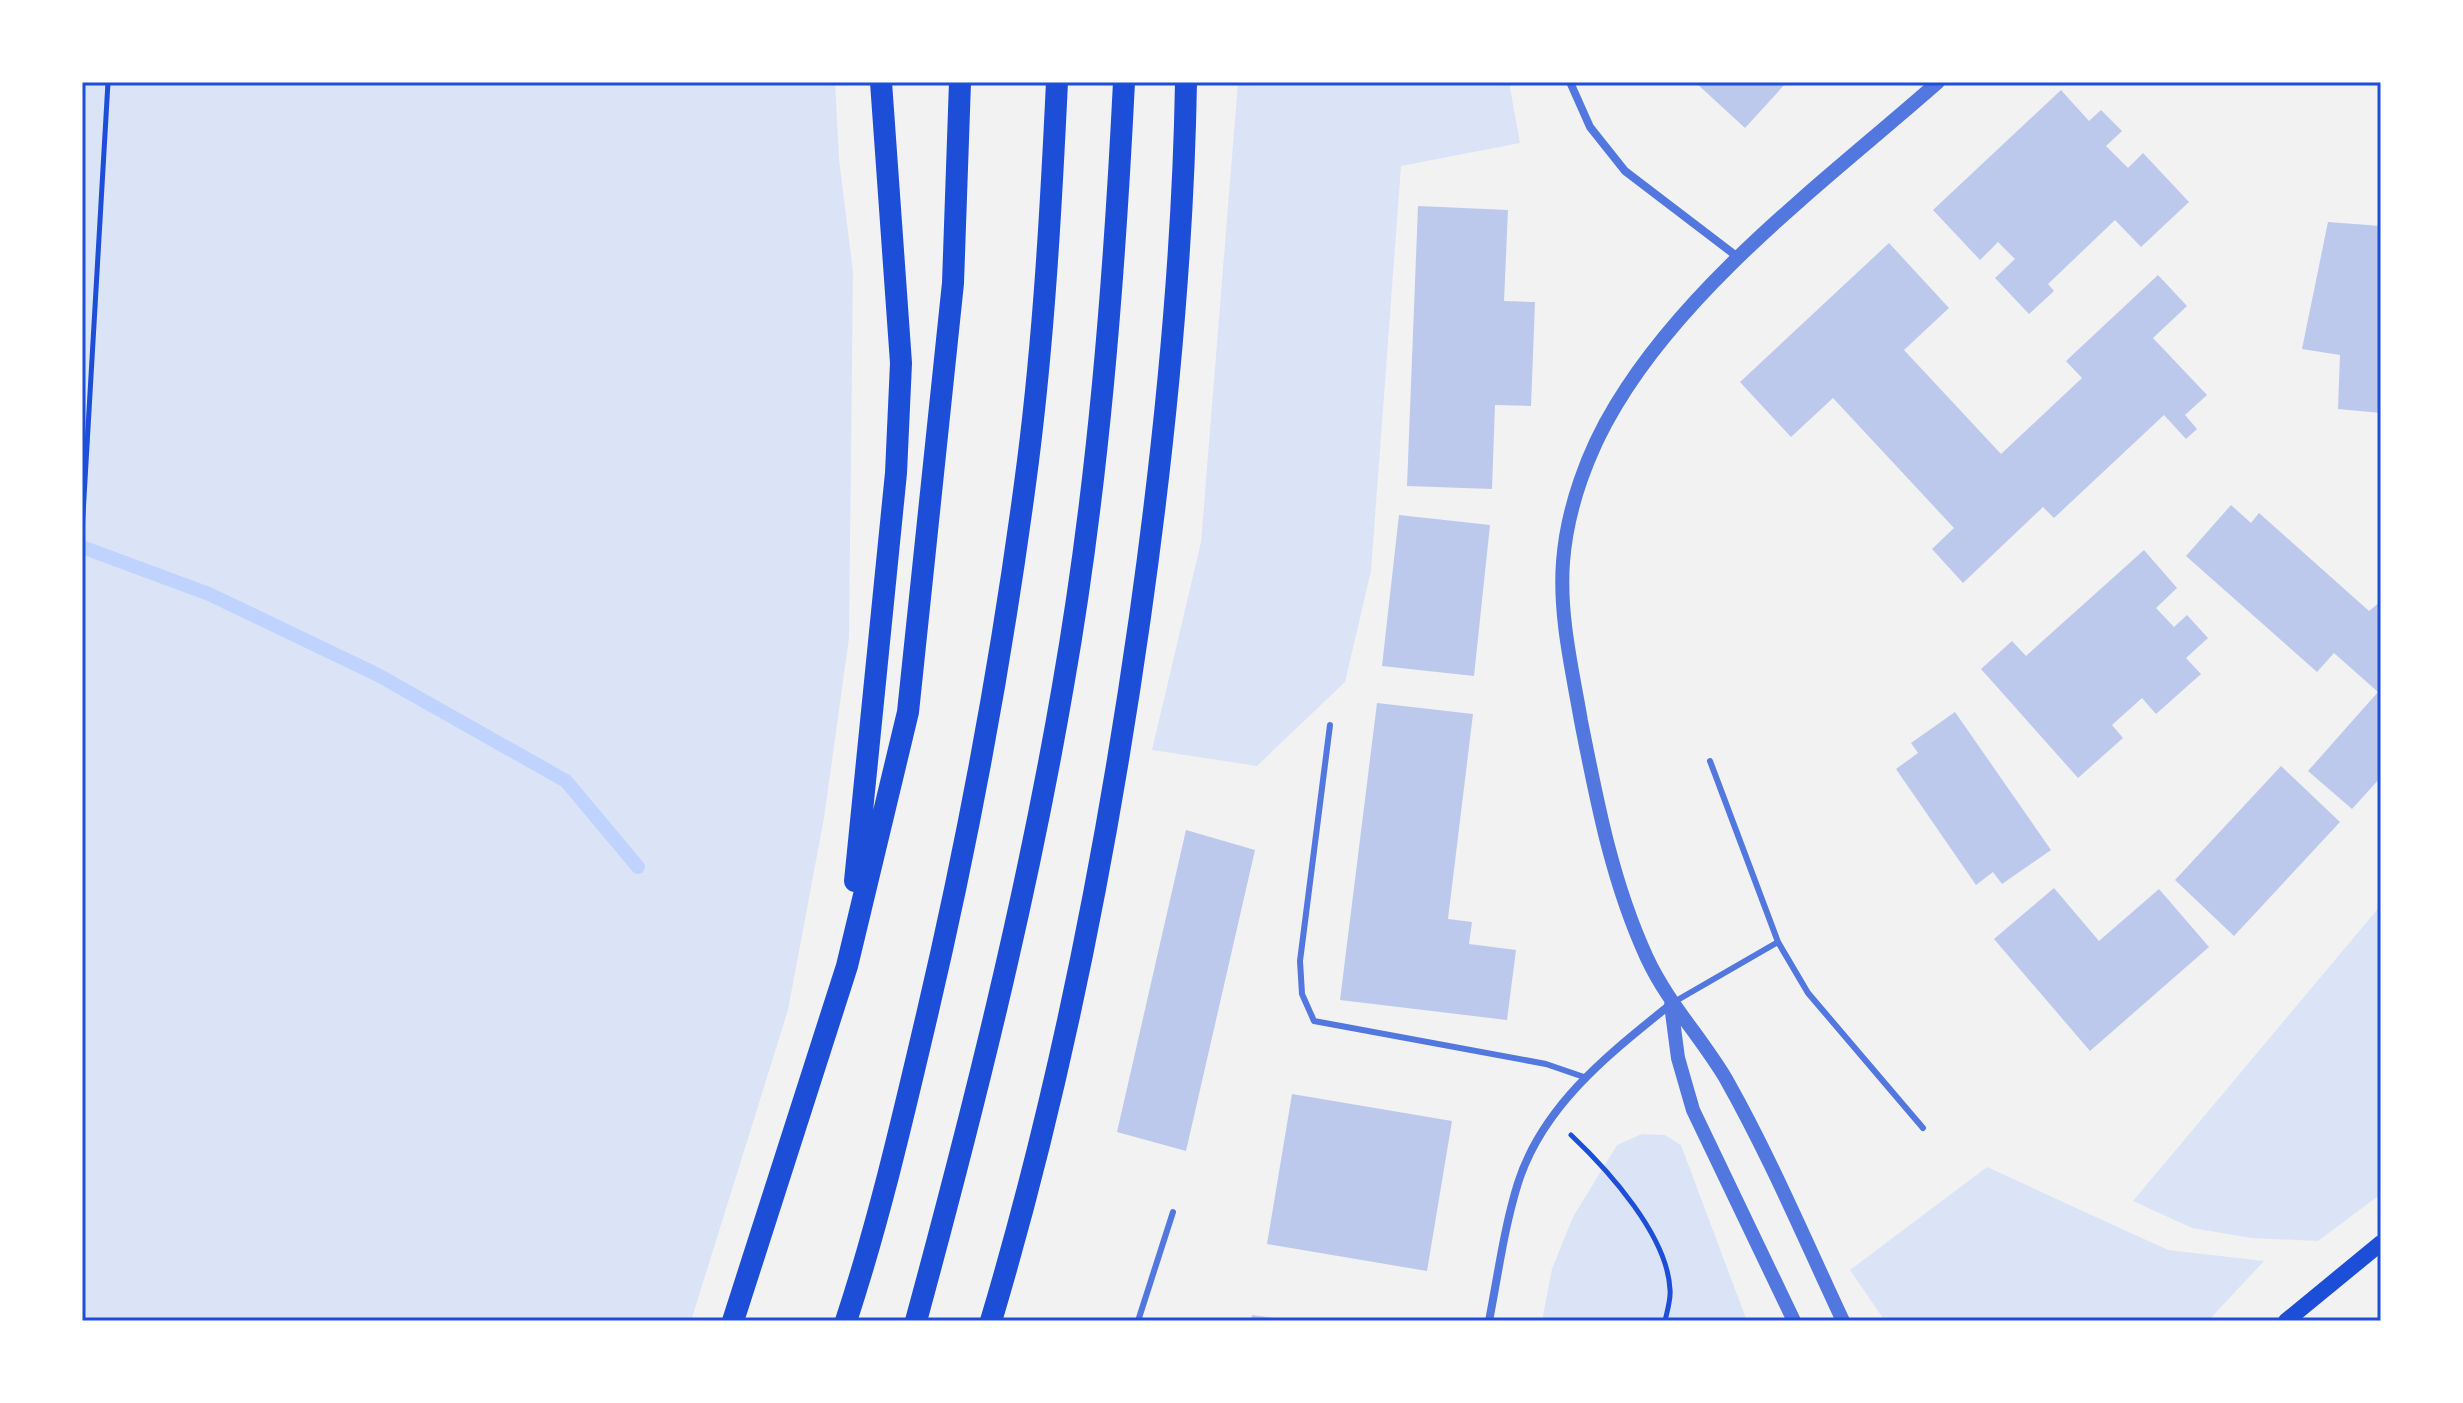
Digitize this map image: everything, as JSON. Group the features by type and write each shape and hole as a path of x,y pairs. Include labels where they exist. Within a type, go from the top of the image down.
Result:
{"highway":[{"path":"847,966 896,473 901,363 881,82"},
{"path":"733,1321 847,966 908,712 953,283 960,82"},
{"path":"846,1321 907,1098 954,901 998,674 1030,443 1049,240 1057,82"},
{"path":"916,1321 972,1115 1011,946 1064,685 1096,451 1116,244 1124,82"},
{"path":"991,1321 1035,1162 1082,967 1129,695 1162,459 1186,82"}],"main road":[{"path":"2286,1321 2381,1243"}],"street":[{"path":"1570,82 1590,127 1625,171 1739,258"},
{"path":"1843,1321 1751,1124 1723,1075 1671,1004 1623,903 1609,852 1570,656 1563,562 1574,503 1614,407 1687,311 1739,258 1938,82"},
{"path":"1489,1321 1519,1180 1553,1117 1584,1077 1671,1004"},
{"path":"1671,1004 1678,1058 1693,1110 1794,1321"}],"lane":[{"path":"1330,725 1300,961 1302,994 1314,1021 1546,1064 1584,1077"},
{"path":"1710,761 1778,942 1808,993 1923,1128"},
{"path":"1671,1004 1778,942"},
{"path":"1138,1321 1173,1212"}],"path":[{"path":"82,532 108,82"},
{"path":"1553,1117 1611,1173 1645,1226 1663,1260 1670,1290 1665,1321"}],"shaded area":[{"path":"82,82 835,82 839,159 853,272 849,638 824,818 788,1010 691,1321 82,1321"},
{"path":"1238,82 1509,82 1520,143 1401,166 1371,571 1345,682 1257,766 1152,750 1201,542"},
{"path":"2381,905 2381,1194 2318,1241 2251,1238 2192,1228 2133,1201"},
{"path":"1642,1134 1665,1135 1681,1145 1747,1321 1542,1321 1552,1269 1573,1217 1617,1145"},
{"path":"1987,1167 2168,1250 2264,1261 2208,1321 1885,1321 1850,1270"}],"building":[{"path":"1695,82 1787,82 1745,128"},
{"path":"2061,90 2089,121 2101,110 2122,131 2106,146 2128,168 2143,153 2189,202 2141,247 2115,220 2048,284 2054,291 2029,314 1995,278 2015,259 1998,242 1980,260 1933,210"},
{"path":"1418,206 1508,210 1504,301 1535,302 1531,406 1495,405 1492,489 1407,486"},
{"path":"2328,222 2381,226 2381,413 2338,409 2340,355 2302,349"},
{"path":"1889,243 1949,308 1904,350 2001,454 2082,378 2066,361 2158,275 2187,306 2153,338 2207,395 2185,415 2197,429 2186,439 2164,415 2054,518 2043,507 1963,583 1932,549 1954,528 1833,398 1791,437 1740,382"},
{"path":"2231,505 2251,523 2259,513 2369,611 2381,601 2381,777 2352,809 2308,771 2378,692 2334,653 2317,672 2186,556"},
{"path":"1399,515 1490,525 1474,676 1382,666"},
{"path":"2144,550 2177,588 2156,608 2174,627 2187,615 2208,638 2186,658 2201,674 2156,714 2142,698 2112,725 2123,738 2078,778 1981,669 2012,641 2026,656"},
{"path":"1377,703 1473,714 1448,919 1472,922 1469,944 1516,950 1507,1020 1340,1000"},
{"path":"1955,712 2051,850 2002,884 1993,872 1976,885 1896,769 1918,753 1911,743"},
{"path":"2281,766 2340,822 2234,936 2175,880"},
{"path":"1186,830 1255,850 1186,1151 1117,1132"},
{"path":"2054,888 2099,941 2159,889 2209,947 2090,1051 1994,939"},
{"path":"1292,1094 1452,1121 1427,1271 1267,1244"},
{"path":"1252,1315 1281,1319 1281,1321 1251,1321"}],"waterway":[{"path":"82,547 209,594 378,675 566,781 638,867"}]}
